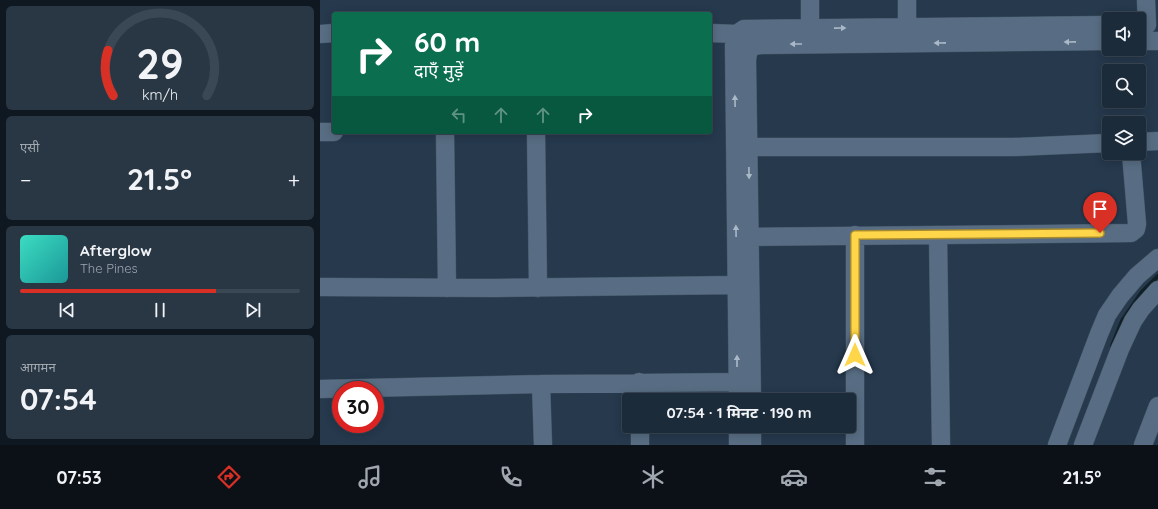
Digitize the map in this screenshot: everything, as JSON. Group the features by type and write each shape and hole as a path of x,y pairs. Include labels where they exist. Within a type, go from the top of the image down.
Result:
{"street":[{"path":"810,0 810,29"},
{"path":"907,0 907,27"},
{"path":"1146,0 1146,12"},
{"path":"738,393 734,46 734,39 737,34 744,30 1102,25"},
{"path":"1146,29 1158,41"},
{"path":"320,34 332,33"},
{"path":"712,33 737,34 750,49"},
{"path":"752,393 747,61 750,49 754,45 762,44 1102,41"},
{"path":"320,132 332,132"},
{"path":"445,134 447,288"},
{"path":"536,134 538,288"},
{"path":"1146,142 1158,141"},
{"path":"748,147 1014,147 1102,143"},
{"path":"750,237 1134,232 1137,224 1132,160"},
{"path":"855,235 855,445"},
{"path":"938,235 941,445"},
{"path":"1057,445 1107,315 1120,296 1137,276 1158,258"},
{"path":"320,287 538,288 737,285"},
{"path":"1083,445 1133,321 1141,309 1158,290"},
{"path":"320,389 541,384 639,391 737,382"},
{"path":"541,384 543,445"},
{"path":"1143,445 1158,406"},
{"path":"640,433 640,445"},
{"path":"738,433 738,445"},
{"path":"752,433 752,445"}],"waterway":[{"path":"1112,346 1122,321 1142,292 1158,276"}],"route":[{"path":"855,355 855,235 1100,233"}]}
